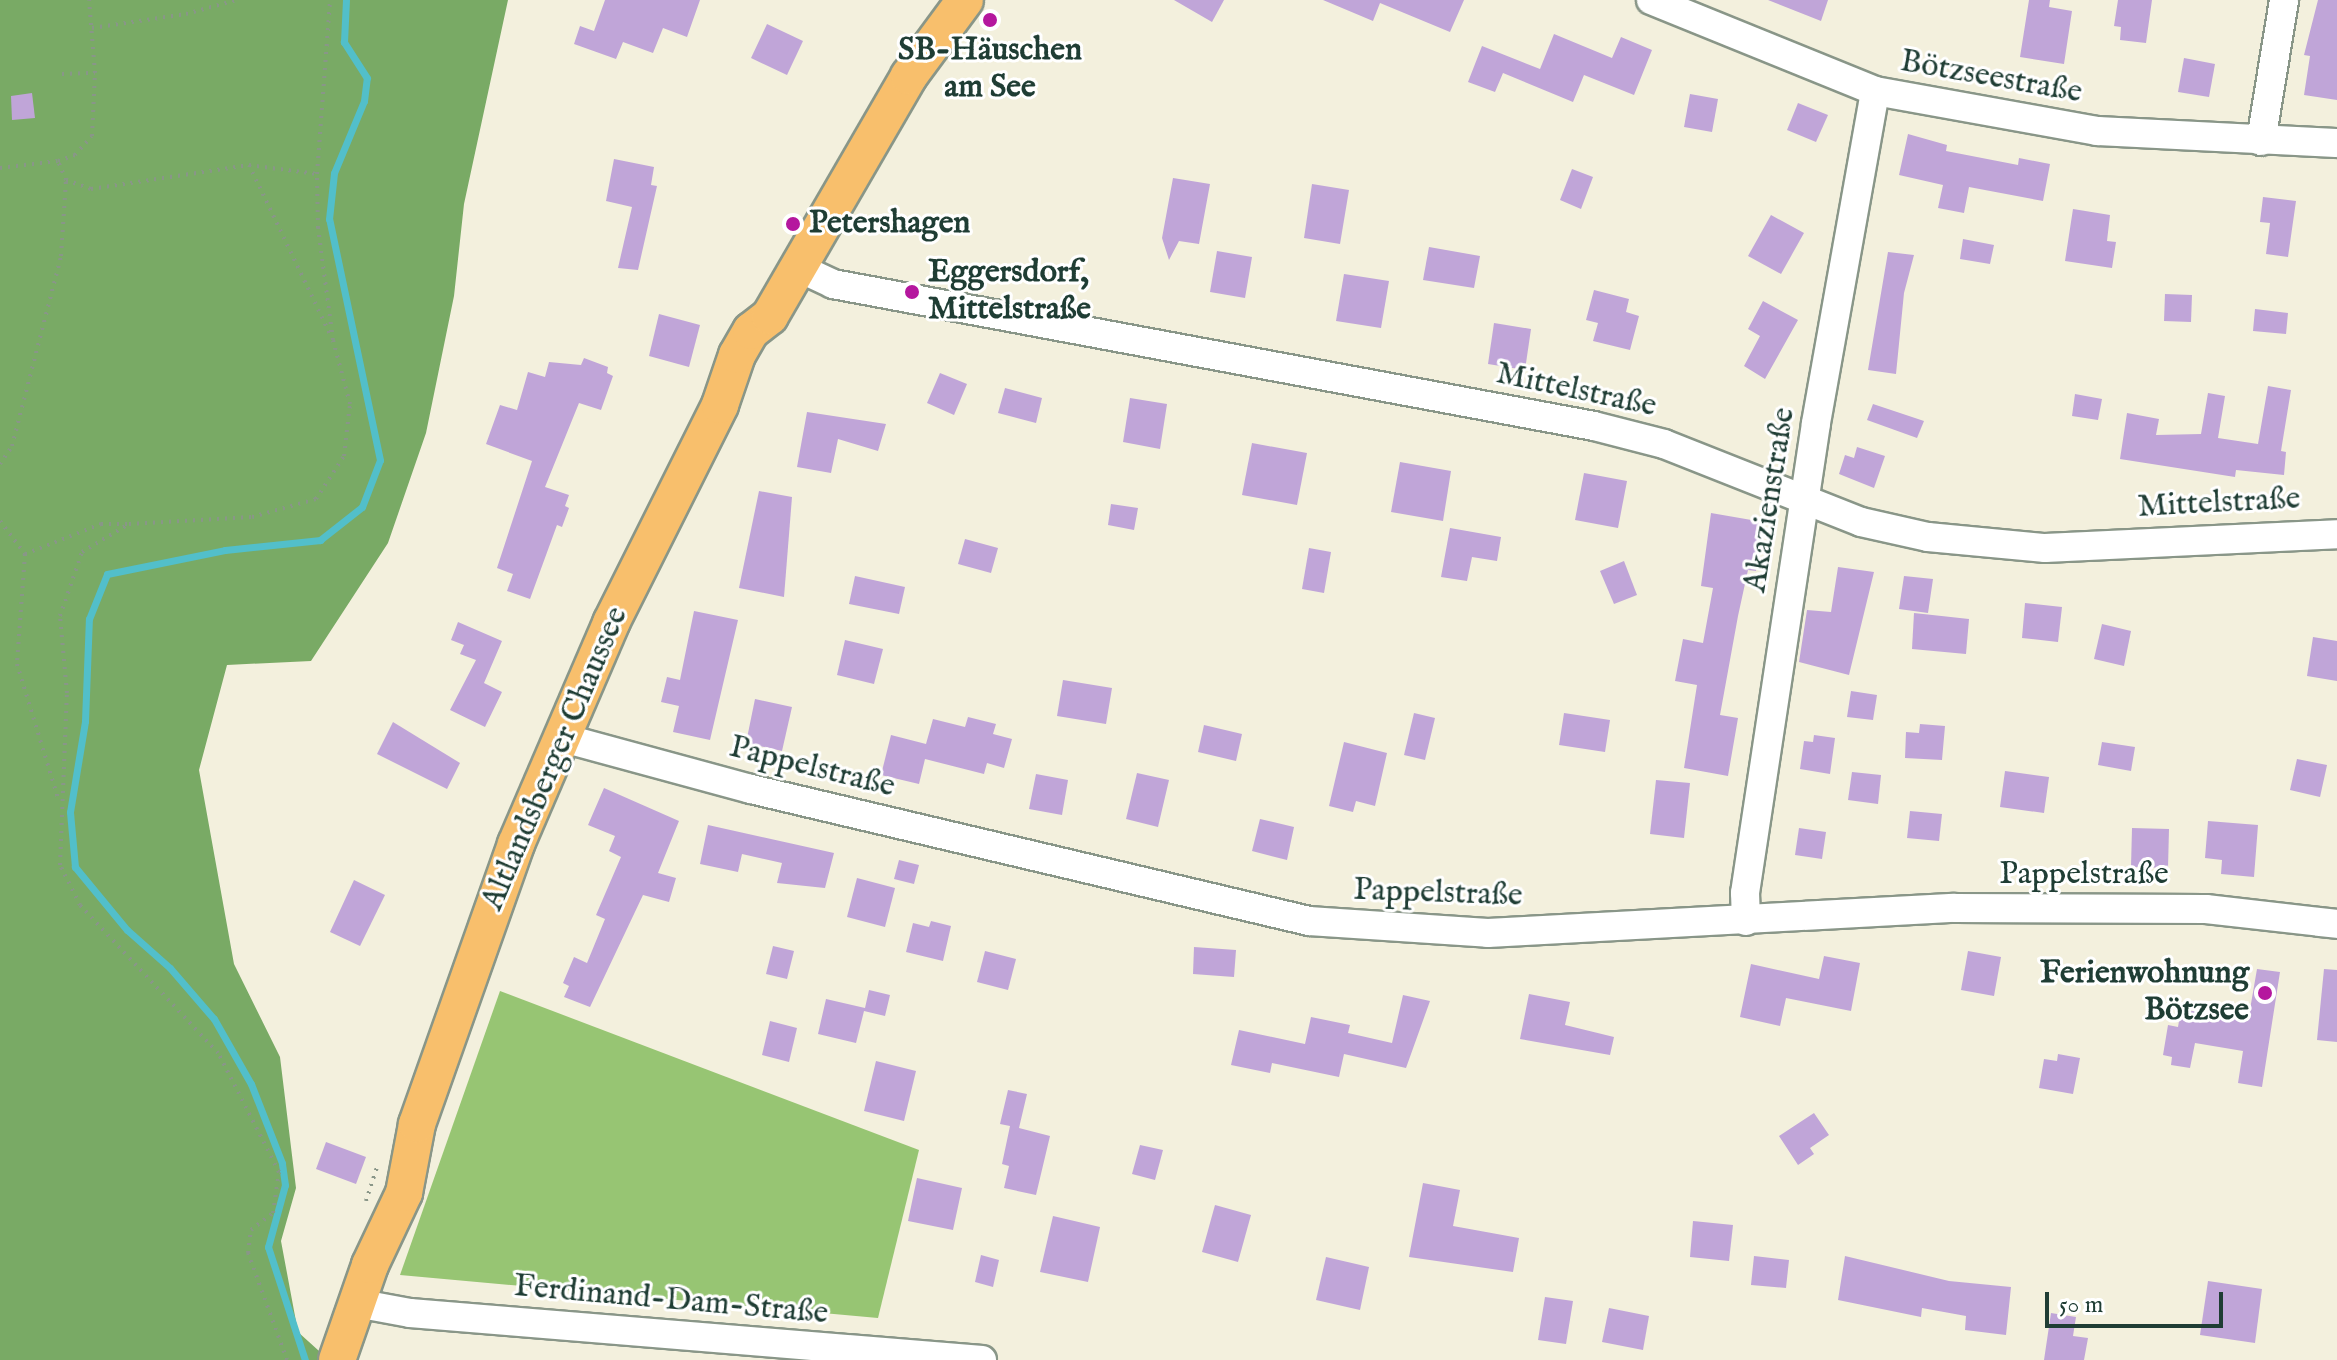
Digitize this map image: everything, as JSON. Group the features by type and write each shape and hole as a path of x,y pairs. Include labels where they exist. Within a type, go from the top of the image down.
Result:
{"main road":[{"name":"Altlandsberger Chaussee","path":"909,76 941,0"},
{"name":"Altlandsberger Chaussee","path":"337,1359 370,1265 404,1193 417,1124 559,737 720,405 755,365 766,341 770,316 797,267 909,76 965,0"}],"street":[{"name":"Bötzseestraße","path":"1651,0 1875,91 2097,131 2337,143"},
{"path":"2261,141 2284,0"},
{"name":"Akazienstraße","path":"1746,921 1745,893 1805,501 1875,91"},
{"name":"Mittelstraße","path":"797,267 833,284 1594,426 1664,444 1861,522 1978,544 2045,548 2337,534"},
{"name":"Pappelstraße","path":"559,737 751,789 1309,921 1488,933 1954,908 2206,909 2337,924"},
{"name":"Ferdinand-Dam-Straße","path":"356,1303 410,1313 982,1360"}],"path":[{"path":"0,168 58,161 75,155 92,136 95,73 89,0"},
{"path":"92,28 186,14 237,0"},
{"path":"25,554 101,524 252,517 316,499 344,456 350,404 333,340 317,174 330,0"},
{"path":"62,74 95,73"},
{"path":"0,464 12,446 61,256 66,180 58,161"},
{"path":"66,180 91,189 249,165 317,174"},
{"path":"249,165 333,340"},
{"path":"0,521 25,554 17,664 60,803"},
{"path":"129,524 82,552 60,616 67,693 60,803 60,865 80,905 218,1053 279,1172 273,1213 251,1230 248,1253 287,1360"}],"green space":[{"path":"0,0 508,0 464,204 454,296 426,433 388,543 311,661 227,665 199,770 234,964 280,1057 296,1188 281,1241 298,1332 329,1360 0,1360"},
{"path":"500,991 919,1150 878,1318 400,1275"}],"building":[{"path":"605,0 700,0 687,37 663,28 653,53 623,42 616,59 574,44 580,26 594,31"},
{"path":"1174,0 1224,0 1212,22"},
{"path":"1323,0 1464,0 1450,32 1380,3 1373,21"},
{"path":"1768,0 1828,0 1821,21"},
{"path":"2029,0 2050,0 2049,7 2072,11 2064,64 2020,57"},
{"path":"2118,0 2152,0 2146,43 2120,40 2121,27 2114,26"},
{"path":"2318,0 2337,0 2337,100 2304,95 2310,56 2304,55"},
{"path":"767,24 803,41 787,75 751,58"},
{"path":"1554,34 1612,58 1621,37 1652,50 1634,95 1584,75 1573,102 1503,73 1495,92 1468,82 1482,46 1540,69"},
{"path":"2184,58 2215,64 2209,97 2178,92"},
{"path":"32,93 35,118 12,120 11,96"},
{"path":"1690,94 1718,99 1712,132 1684,127"},
{"path":"1798,103 1828,115 1816,142 1787,130"},
{"path":"1908,134 1947,145 1946,151 2018,165 2019,158 2050,164 2043,201 1969,187 1964,213 1938,208 1943,185 1899,175"},
{"path":"614,159 654,167 651,185 657,186 638,270 618,268 632,207 606,201"},
{"path":"1572,169 1593,177 1581,209 1560,200"},
{"path":"1173,178 1210,184 1199,244 1179,241 1169,260 1162,238"},
{"path":"1312,184 1349,190 1340,244 1304,238"},
{"path":"2263,197 2296,201 2288,257 2266,254 2270,223 2260,222"},
{"path":"2073,209 2110,215 2107,241 2116,242 2112,268 2065,261"},
{"path":"1771,215 1804,233 1781,274 1748,256"},
{"path":"1963,239 1994,245 1990,264 1960,259"},
{"path":"1429,247 1480,256 1474,288 1423,280"},
{"path":"1217,251 1252,257 1245,298 1210,292"},
{"path":"1888,252 1914,255 1904,293 1896,374 1868,370"},
{"path":"1344,274 1389,281 1381,328 1336,321"},
{"path":"1594,290 1629,299 1626,312 1639,316 1630,350 1593,341 1598,323 1586,320"},
{"path":"2165,294 2192,295 2191,322 2164,321"},
{"path":"1763,301 1798,320 1765,379 1744,366 1760,336 1748,329"},
{"path":"2255,309 2288,313 2286,334 2253,331"},
{"path":"659,314 700,325 689,367 649,356"},
{"path":"1494,323 1531,329 1525,370 1488,364"},
{"path":"584,358 608,367 607,373 613,376 601,410 579,403 545,487 569,495 565,506 569,508 562,527 557,525 530,599 507,591 513,574 497,568 532,461 486,444 500,405 517,410 528,372 545,377 549,362 581,365"},
{"path":"940,373 967,384 954,415 927,403"},
{"path":"2268,386 2291,390 2281,451 2286,452 2284,475 2236,470 2235,477 2120,459 2127,413 2159,419 2156,435 2201,434 2208,393 2225,396 2218,438 2258,444"},
{"path":"1005,388 1042,398 1036,423 998,413"},
{"path":"2075,394 2102,399 2098,420 2072,416"},
{"path":"1130,398 1167,404 1160,449 1123,442"},
{"path":"1873,404 1924,421 1917,438 1867,420"},
{"path":"807,412 886,424 878,451 838,439 831,473 797,467"},
{"path":"1252,443 1307,453 1297,505 1242,495"},
{"path":"1857,447 1885,456 1874,488 1839,474 1845,455 1854,458"},
{"path":"1400,462 1451,471 1443,521 1391,512"},
{"path":"1584,473 1627,481 1618,528 1575,520"},
{"path":"759,491 792,497 784,597 739,588"},
{"path":"1111,504 1138,508 1134,530 1108,525"},
{"path":"1711,513 1763,522 1756,571 1748,570 1720,715 1738,718 1728,776 1684,768 1697,685 1675,681 1683,639 1703,643 1713,588 1701,586"},
{"path":"1450,528 1501,537 1497,561 1472,557 1467,581 1441,577"},
{"path":"965,539 998,548 991,573 958,564"},
{"path":"1309,548 1331,552 1324,593 1302,589"},
{"path":"1624,561 1637,595 1614,604 1600,571"},
{"path":"1838,567 1874,572 1849,675 1799,662 1807,610 1831,612"},
{"path":"855,576 905,587 899,614 849,604"},
{"path":"1904,576 1933,579 1928,613 1899,609"},
{"path":"2025,603 2062,607 2058,642 2022,638"},
{"path":"694,611 738,620 710,740 673,732 679,706 661,702 667,677 680,680"},
{"path":"1914,613 1969,619 1966,654 1912,649"},
{"path":"458,622 502,641 484,683 502,692 485,727 450,710 476,660 460,654 464,645 451,640"},
{"path":"2102,624 2131,631 2124,666 2094,659"},
{"path":"2313,637 2337,641 2337,681 2307,676"},
{"path":"845,640 883,649 874,684 837,675"},
{"path":"1063,680 1112,688 1106,724 1057,716"},
{"path":"1851,691 1877,695 1873,720 1847,717"},
{"path":"755,699 792,707 782,751 746,743"},
{"path":"1414,713 1435,718 1425,760 1404,755"},
{"path":"1564,713 1610,720 1605,752 1559,745"},
{"path":"968,717 996,724 993,734 1012,739 1004,768 987,763 984,774 925,759 919,784 881,775 891,735 926,744 933,719 965,727"},
{"path":"393,722 460,763 447,789 377,754"},
{"path":"1920,724 1945,726 1942,760 1905,758 1906,732 1919,733"},
{"path":"1204,725 1242,734 1236,761 1198,752"},
{"path":"1814,735 1835,738 1830,774 1800,769 1804,741 1813,742"},
{"path":"1344,742 1387,753 1375,806 1356,801 1353,812 1329,806"},
{"path":"2102,742 2135,747 2131,771 2098,765"},
{"path":"2297,759 2327,765 2320,797 2290,790"},
{"path":"2005,771 2049,777 2044,813 2000,807"},
{"path":"1852,772 1881,775 1878,804 1848,800"},
{"path":"1137,773 1169,780 1158,827 1126,819"},
{"path":"1036,774 1068,780 1062,815 1029,809"},
{"path":"1656,780 1690,783 1684,838 1650,834"},
{"path":"604,788 679,821 658,873 676,878 669,902 643,895 590,1007 564,997 569,986 563,983 574,957 587,963 605,919 596,915 621,857 609,851 615,836 588,825"},
{"path":"1910,811 1942,814 1939,841 1907,838"},
{"path":"1260,819 1294,827 1287,860 1252,851"},
{"path":"2208,821 2258,825 2254,877 2221,874 2222,860 2205,858"},
{"path":"708,825 834,853 825,888 777,883 782,863 742,854 738,872 700,864"},
{"path":"1799,828 1826,832 1822,859 1795,855"},
{"path":"2132,828 2169,829 2168,868 2131,867"},
{"path":"899,860 919,865 914,884 894,879"},
{"path":"857,878 895,888 885,927 847,917"},
{"path":"354,880 385,895 360,946 330,932"},
{"path":"931,921 951,926 943,961 906,952 913,923 929,927"},
{"path":"773,946 794,951 787,979 766,974"},
{"path":"1194,947 1236,950 1234,977 1193,974"},
{"path":"985,951 1016,959 1008,990 977,982"},
{"path":"1968,951 2001,957 1994,996 1961,990"},
{"path":"1824,956 1860,963 1851,1011 1786,998 1780,1026 1740,1017 1751,964 1819,979"},
{"path":"2257,969 2280,972 2262,1087 2238,1083 2243,1051 2195,1043 2190,1068 2171,1065 2172,1057 2163,1055 2168,1025 2178,1027 2181,1009 2248,1021"},
{"path":"2324,969 2337,970 2337,1042 2317,1040"},
{"path":"869,990 890,995 885,1016 864,1011 856,1043 818,1034 826,999 865,1008"},
{"path":"1529,994 1570,1002 1565,1025 1614,1037 1610,1055 1520,1039"},
{"path":"1403,995 1430,1001 1406,1068 1344,1054 1339,1077 1272,1063 1270,1073 1231,1065 1239,1030 1305,1044 1311,1017 1350,1025 1348,1033 1392,1043"},
{"path":"770,1021 797,1028 789,1062 762,1055"},
{"path":"2058,1054 2080,1058 2073,1094 2039,1088 2044,1059 2057,1061"},
{"path":"876,1061 916,1071 904,1121 864,1111"},
{"path":"1008,1090 1027,1094 1019,1128 1050,1136 1036,1195 1004,1188 1009,1166 1002,1164 1010,1126 1000,1124"},
{"path":"1814,1113 1829,1135 1810,1148 1814,1154 1798,1165 1779,1136"},
{"path":"326,1142 366,1157 356,1184 316,1169"},
{"path":"1140,1145 1163,1150 1155,1180 1132,1174"},
{"path":"917,1178 962,1188 953,1230 908,1221"},
{"path":"1423,1183 1460,1190 1453,1226 1519,1238 1513,1272 1409,1257"},
{"path":"1215,1205 1251,1215 1238,1262 1202,1252"},
{"path":"1053,1216 1100,1227 1088,1282 1040,1272"},
{"path":"1693,1221 1733,1225 1729,1261 1690,1257"},
{"path":"981,1255 999,1260 993,1287 975,1282"},
{"path":"1754,1256 1789,1260 1786,1288 1751,1285"},
{"path":"1845,1256 1949,1281 2011,1287 2006,1335 1965,1330 1966,1316 1922,1308 1921,1317 1838,1300"},
{"path":"1326,1257 1369,1267 1360,1310 1316,1300"},
{"path":"2208,1281 2262,1289 2255,1343 2200,1335"},
{"path":"1545,1297 1573,1301 1566,1344 1538,1340"},
{"path":"1609,1308 1649,1316 1643,1350 1602,1342"},
{"path":"2051,1313 2076,1317 2073,1336 2088,1338 2084,1360 2044,1360"}],"waterway":[{"path":"305,1360 268,1247 285,1185 282,1163 251,1084 214,1019 170,968 127,930 75,867 70,812 85,721 89,619 107,574 225,550 320,540 362,507 380,460 329,219 334,173 364,101 367,78 344,42 346,0"}],"place":[{"name":"SB-Häuschen am See","path":"990,20"},
{"name":"Petershagen","path":"793,224"},
{"name":"Eggersdorf, Mittelstraße","path":"912,292"},
{"name":"Ferienwohnung Bötzsee","path":"2265,993"}]}
